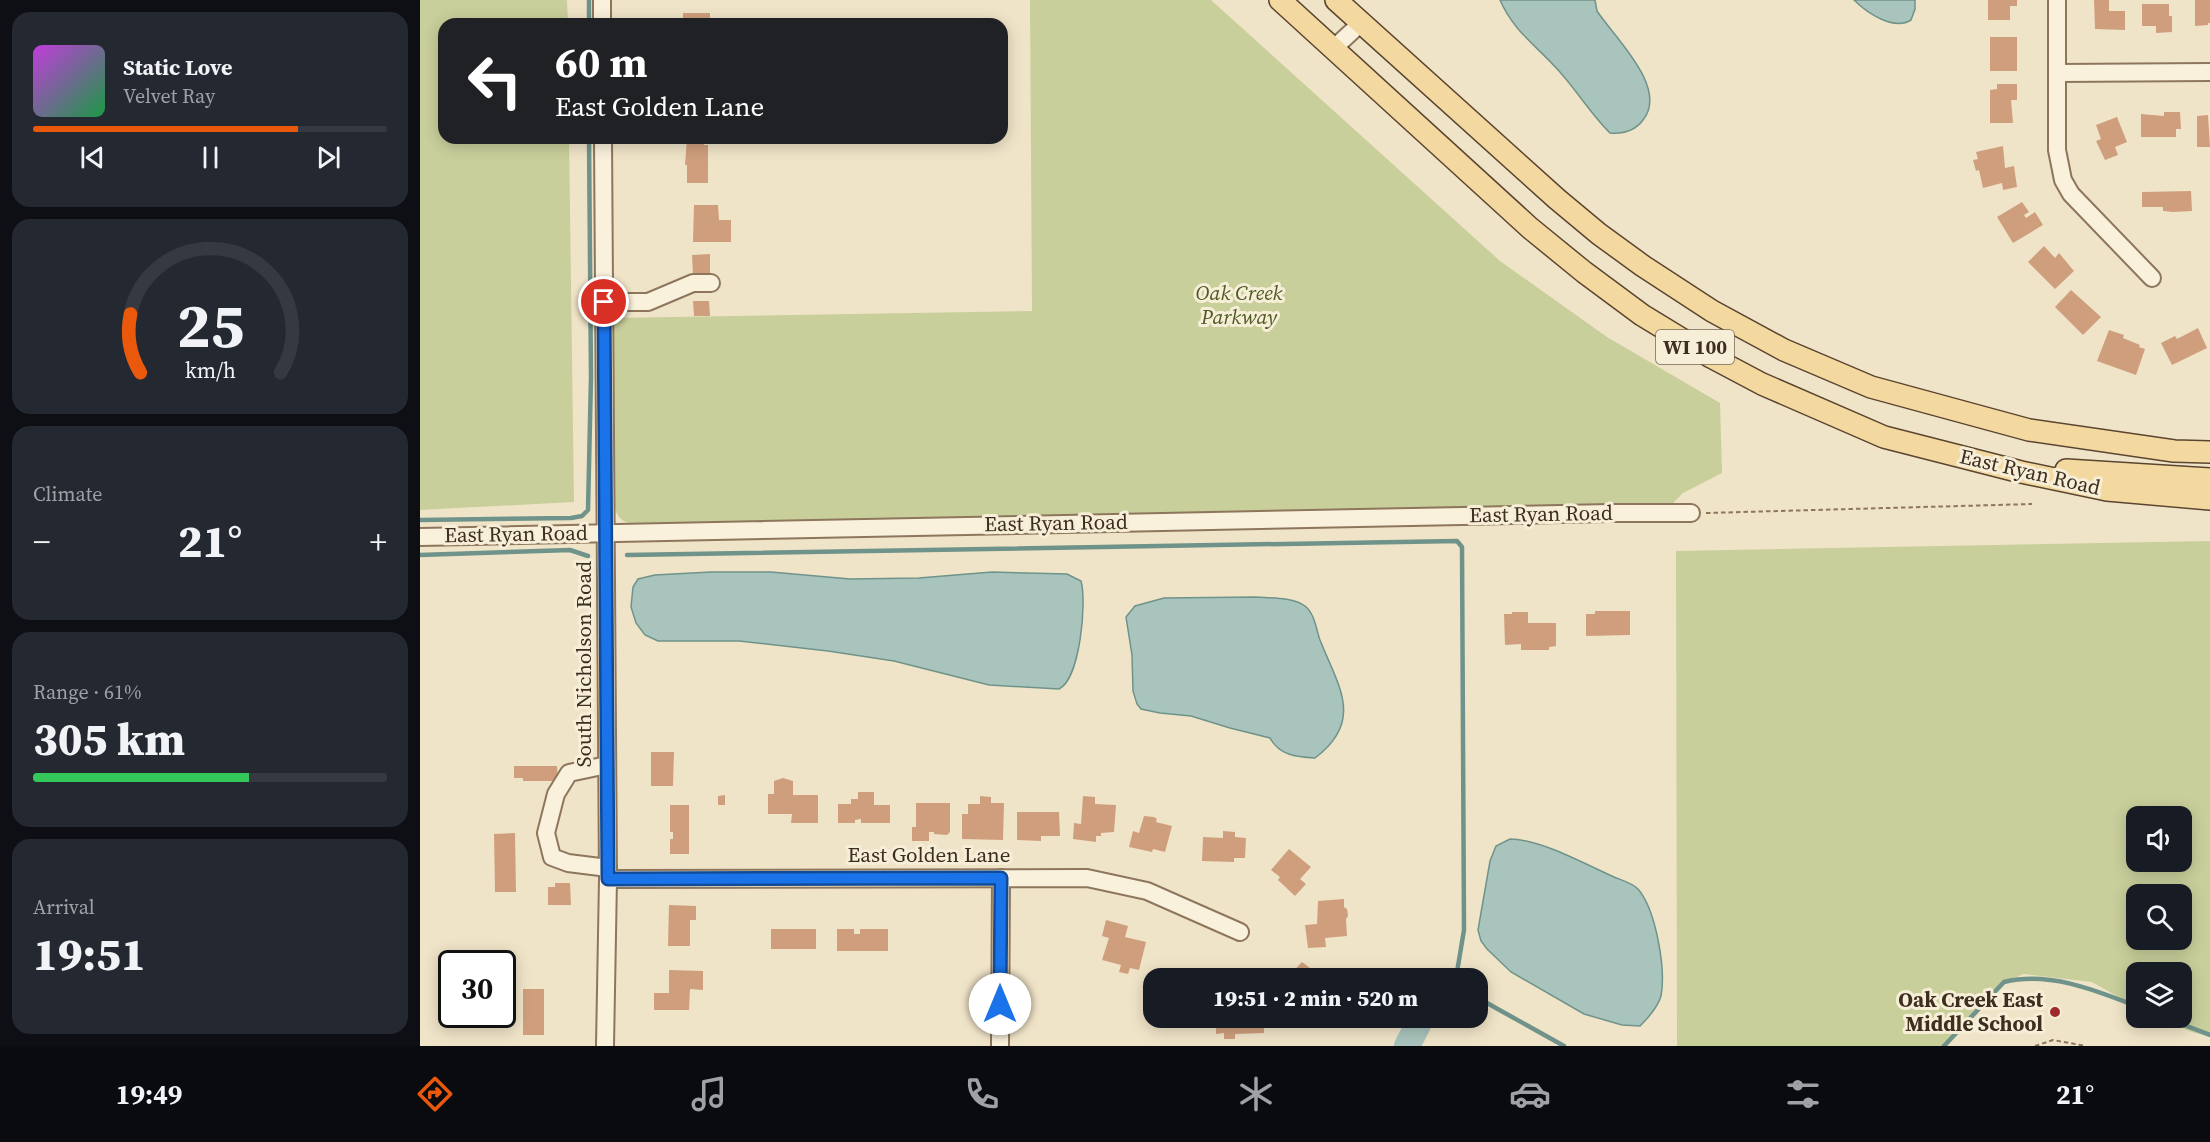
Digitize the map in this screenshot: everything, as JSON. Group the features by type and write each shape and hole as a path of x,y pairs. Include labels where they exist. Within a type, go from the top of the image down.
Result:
{"main road":[{"name":"East Ryan Road","path":"1280,0 1530,228 1642,315 1711,357 1762,384 1884,437 2107,490 2210,499"},
{"name":"East Ryan Road","path":"1336,0 1599,234 1712,311 1784,350 1871,387 2029,430 2174,451 2210,452"},
{"path":"1988,463 2210,479"}],"street":[{"path":"602,0 602,18"},
{"path":"2057,0 2057,150 2063,180 2072,194 2152,278"},
{"path":"1333,49 1361,23"},
{"path":"2058,73 2210,72"},
{"name":"South Nicholson Road","path":"603,144 608,873 605,1046"},
{"path":"604,302 648,302 693,284 711,283"},
{"name":"East Ryan Road","path":"420,537 1691,513"},
{"name":"East Golden Lane","path":"607,765 568,773 556,794 546,833 552,856 568,863 608,873 1088,878 1147,891 1240,932"},
{"path":"1000,1046 1001,878"}],"path":[{"path":"1691,513 2032,504"},
{"path":"2035,1046 2053,1040 2086,1046"}],"green space":[{"path":"420,0 567,0 568,18 438,18 438,144 569,144 574,502 420,510"},
{"name":"Oak Creek Parkway","path":"1030,0 1211,0 1500,261 1607,337 1720,403 1722,473 1683,493 1671,505 634,524 621,519 615,509 613,499 611,318 1032,311"},
{"path":"2210,541 2210,1037 2183,1028 2192,1028 2192,962 2126,962 2126,1001 2092,982 2024,974 2004,982 1990,993 1943,1046 1677,1046 1676,551"}],"water":[{"path":"1500,0 1595,0 1597,11 1626,48 1644,78 1649,93 1649,107 1640,124 1628,131 1610,133 1559,71 1519,30"},
{"path":"1854,0 1915,0 1915,9 1911,20 1904,23 1889,22 1873,15"},
{"path":"771,572 850,579 919,578 992,572 1067,574 1081,581 1083,591 1082,622 1077,656 1066,682 1059,689 989,685 894,661 828,651 739,641 658,641 645,635 636,623 631,607 633,587 638,579 655,575"},
{"path":"1256,597 1295,601 1308,609 1340,688 1343,716 1339,730 1330,744 1315,758 1283,752 1270,738 1191,716 1141,709 1137,704 1133,691 1132,655 1126,617 1135,606 1164,598"},
{"path":"1510,839 1535,843 1562,853 1630,883 1638,889 1655,925 1662,971 1660,1000 1640,1026 1622,1025 1584,1014 1511,972 1481,941 1478,930 1490,861 1496,846"}],"building":[{"path":"1988,0 2017,0 2017,6 2010,6 2010,20 1988,20"},
{"path":"2094,0 2109,0 2109,11 2125,11 2125,30 2095,29"},
{"path":"2195,0 2210,0 2210,23 2208,25 2195,26"},
{"path":"2142,4 2169,4 2172,32 2156,33 2156,26 2142,26"},
{"path":"683,13 710,13 710,18 683,18"},
{"path":"1990,37 2017,37 2017,71 1990,71"},
{"path":"1997,84 2017,84 2017,100 2011,100 2013,123 1990,123 1990,90 1997,89"},
{"path":"2164,112 2180,112 2181,129 2176,129 2176,137 2141,137 2141,114 2164,116"},
{"path":"2208,115 2210,147 2197,147 2197,116"},
{"path":"2117,117 2127,142 2115,147 2118,155 2105,160 2096,141 2101,139 2096,125"},
{"path":"687,144 708,145 708,183 687,183 687,165 685,165"},
{"path":"2003,146 2005,168 2014,166 2017,187 2003,190 2002,183 1983,188 1979,170 1976,171 1973,160 1978,159 1976,152"},
{"path":"2191,191 2192,211 2173,212 2163,211 2163,207 2142,207 2142,192"},
{"path":"2022,202 2029,212 2024,215 2026,218 2035,212 2043,225 2013,243 1997,217"},
{"path":"694,205 718,205 719,220 731,220 731,242 693,242"},
{"path":"2044,246 2055,258 2059,253 2074,271 2055,289 2028,262"},
{"path":"710,254 710,277 693,277 692,255"},
{"path":"2071,290 2101,317 2083,335 2055,307"},
{"path":"693,301 709,301 710,316 694,316"},
{"path":"2198,328 2207,348 2172,365 2161,343 2175,336 2177,339"},
{"path":"2109,330 2124,335 2123,338 2145,349 2136,375 2097,361"},
{"path":"1595,611 1630,611 1630,635 1586,636 1586,614 1595,614"},
{"path":"1512,612 1528,612 1528,623 1556,623 1556,646 1549,647 1549,650 1521,650 1521,644 1505,645 1504,614 1512,614"},
{"path":"651,752 674,752 673,786 651,786"},
{"path":"514,766 557,766 558,781 523,781 523,778 514,778"},
{"path":"783,778 793,781 793,795 818,795 818,823 791,823 792,814 768,814 768,794 774,794 774,781"},
{"path":"858,792 874,792 874,805 890,805 890,823 861,823 861,819 855,820 855,823 838,823 838,804 851,804 851,799 858,799"},
{"path":"725,795 725,805 718,805 718,796"},
{"path":"980,796 991,797 991,803 1004,803 1003,840 962,839 962,814 968,814 968,804 980,804"},
{"path":"1083,796 1095,797 1095,804 1116,805 1114,832 1101,833 1101,836 1096,836 1096,842 1073,839 1074,823 1081,824"},
{"path":"916,803 950,803 950,832 947,835 929,832 929,841 912,841 912,827 916,827"},
{"path":"670,805 689,805 689,854 670,854 670,839 673,839 673,832 670,832"},
{"path":"1017,812 1059,812 1060,836 1041,836 1041,841 1017,840"},
{"path":"1144,816 1154,817 1157,819 1156,822 1172,826 1165,852 1129,847 1133,831 1139,833"},
{"path":"1223,831 1235,832 1235,837 1246,838 1245,858 1234,858 1234,862 1202,861 1203,837 1223,838"},
{"path":"515,833 516,892 495,892 494,834"},
{"path":"1289,849 1311,867 1300,879 1306,884 1295,896 1278,880 1280,877 1271,870"},
{"path":"555,883 570,883 571,905 548,905 548,887 555,887"},
{"path":"1344,899 1344,907 1347,909 1348,916 1346,919 1347,936 1325,938 1326,947 1308,948 1305,925 1317,924 1318,901"},
{"path":"669,905 696,906 696,920 690,920 690,946 668,946"},
{"path":"1106,920 1128,926 1125,937 1146,942 1139,970 1130,968 1128,974 1119,972 1121,965 1102,960 1109,938 1102,936"},
{"path":"771,929 816,929 816,949 771,949"},
{"path":"837,929 854,929 854,934 860,934 860,929 888,929 888,951 837,951"},
{"path":"1302,962 1310,968 1296,968"},
{"path":"669,970 703,971 703,990 690,989 689,1010 654,1010 654,993 669,993"},
{"path":"523,989 544,989 544,1035 523,1035"},
{"path":"1216,1028 1264,1028 1264,1033 1235,1034 1235,1039 1224,1039 1224,1033 1216,1034"}],"waterway":[{"path":"589,0 589,18"},
{"path":"420,520 571,518 582,516 588,510 591,377 589,144"},
{"path":"627,555 1457,541 1462,547 1464,930 1458,968"},
{"path":"420,555 570,550 588,556"},
{"path":"1944,1046 2004,982 2021,979 2055,981 2088,988 2126,1002"},
{"path":"1488,1004 1564,1046"},
{"path":"1407,1046 1416,1028"},
{"path":"2192,1028 2210,1035"}],"place":[{"name":"Oak Creek East Middle School","path":"2055,1012"}],"route":[{"path":"604,302 608,879 1001,878 1000,1004"}]}
